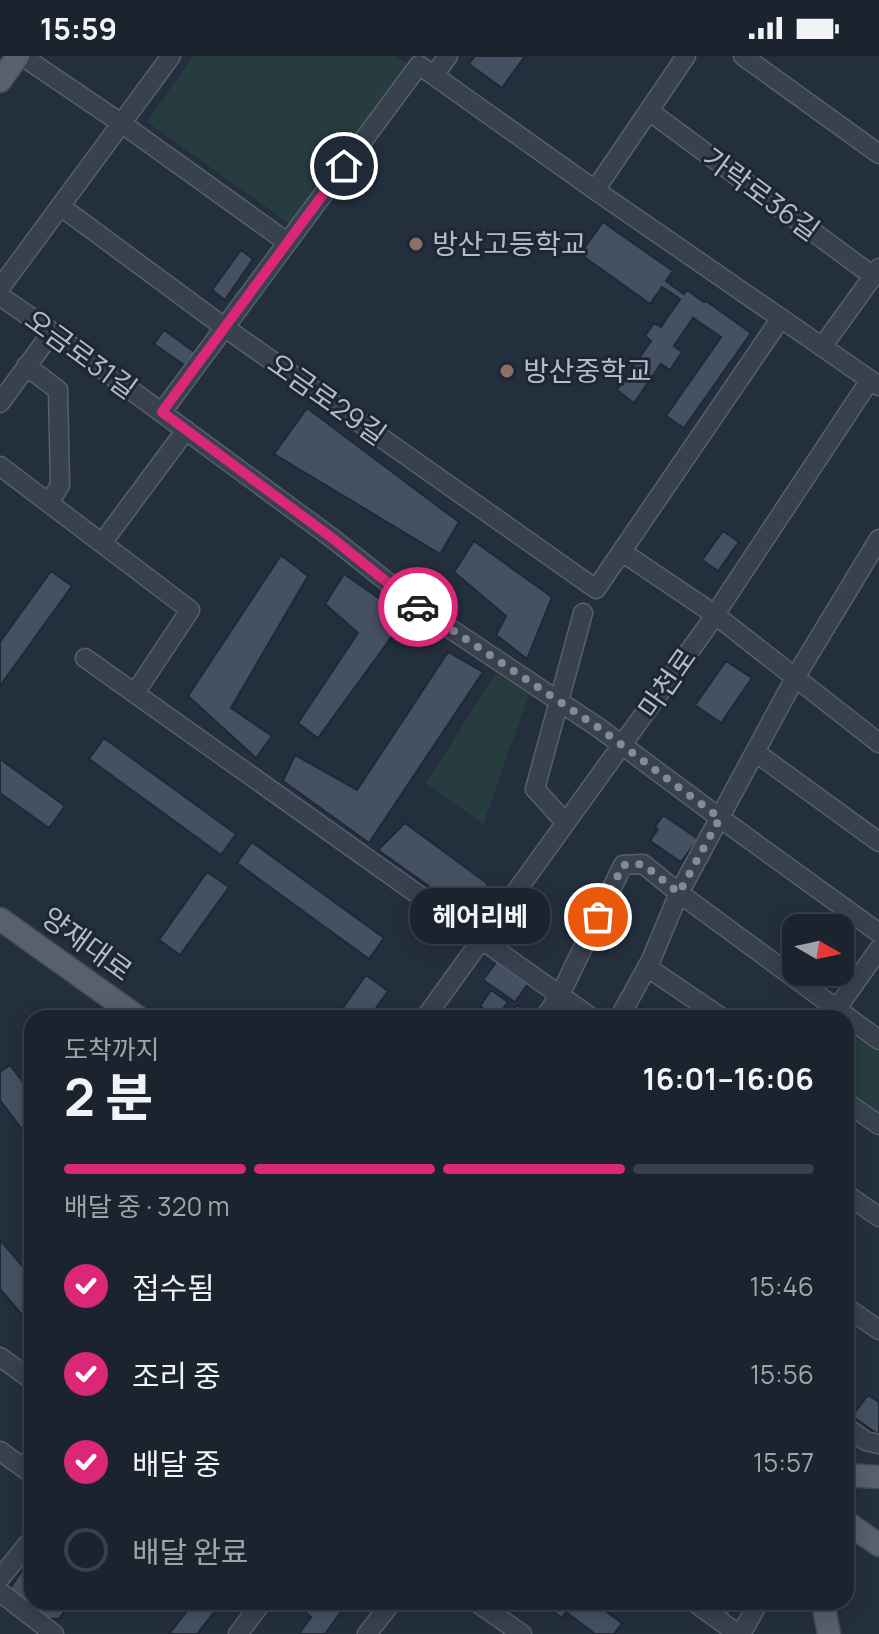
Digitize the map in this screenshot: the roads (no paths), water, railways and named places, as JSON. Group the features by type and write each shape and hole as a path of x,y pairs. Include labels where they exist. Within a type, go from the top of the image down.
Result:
{"main road":[{"path":"0,81 20,56"},
{"name":"양재대로","path":"0,919 128,1010"},
{"path":"854,1475 879,1477"},
{"path":"854,1528 879,1545"},
{"path":"824,1610 829,1634"}],"street":[{"path":"20,56 121,123 287,242"},
{"path":"0,288 171,56"},
{"name":"오금로31길","path":"162,412 420,65 448,56"},
{"path":"595,190 686,56"},
{"path":"743,56 879,154"},
{"path":"420,65 874,383"},
{"name":"가락로36길","path":"649,111 876,272"},
{"name":"오금로29길","path":"60,206 224,327 596,589 622,552"},
{"path":"822,347 876,272"},
{"name":"오금로31길","path":"0,296 332,538 425,612 559,700 879,933"},
{"path":"781,318 622,552 714,614 879,743"},
{"path":"0,403 52,332"},
{"path":"26,366 58,390 60,485 49,503"},
{"name":"마천로","path":"431,1010 622,746 874,383"},
{"path":"102,543 186,430"},
{"path":"0,466 190,610 135,693"},
{"path":"623,1010 647,967 679,893 796,676 878,543"},
{"path":"566,823 535,789 583,613"},
{"path":"85,658 581,1010"},
{"path":"755,752 879,842"},
{"path":"550,1010 560,995 623,865 643,864 829,1010"},
{"path":"835,1010 879,949"},
{"path":"647,967 710,1010"},
{"path":"854,1025 879,1040"},
{"path":"854,1108 879,1125"},
{"path":"854,1200 879,1217"},
{"path":"854,1313 879,1330"},
{"path":"0,1357 24,1374"},
{"path":"854,1433 866,1441 879,1444"},
{"path":"0,1451 24,1468"},
{"path":"0,1578 24,1549"},
{"path":"0,1592 54,1634"},
{"path":"238,1634 256,1610"},
{"path":"367,1634 386,1610"},
{"path":"488,1610 522,1634"},
{"path":"706,1610 740,1634 754,1610"}],"place":[{"name":"방산고등학교","path":"416,244"},
{"name":"방산중학교","path":"507,371"},
{"name":"헤어리베","path":"598,917"}]}
